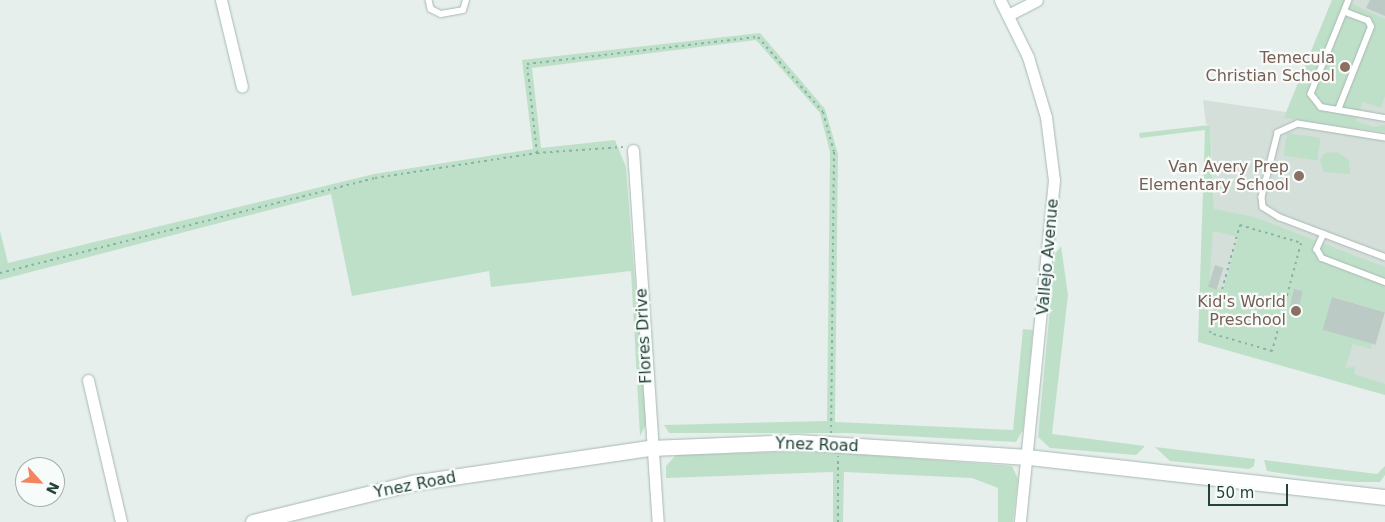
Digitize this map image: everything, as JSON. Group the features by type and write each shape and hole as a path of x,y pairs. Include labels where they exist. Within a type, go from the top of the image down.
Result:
{"main road":[{"name":"Ynez Road","path":"253,522 412,482 650,448 834,444 1028,457 1385,497"}],"street":[{"path":"221,0 242,87"},
{"name":"Vallejo Avenue","path":"1000,0 1010,14 1046,117 1054,180 1028,457 1020,522"},
{"path":"1010,14 1037,0"},
{"name":"Flores Drive","path":"633,150 650,448 658,522"},
{"path":"88,380 121,522"}],"lane":[{"path":"429,0 431,9 441,14 463,10 466,0"},
{"path":"1349,0 1311,94 1321,107 1385,118"},
{"path":"1338,110 1371,27 1368,21 1345,12"},
{"path":"1385,138 1298,124 1278,133 1262,197 1263,207 1324,234 1385,257"},
{"path":"1324,234 1317,250 1322,258 1385,282"}],"path":[{"path":"537,153 527,64 758,37 823,112 834,152 834,444 838,452 838,522"},
{"path":"0,273 374,178 537,153 617,144 633,150"},
{"path":"1238,228 1254,229 1301,243 1272,351 1210,332 1238,228"}],"shaded area":[{"path":"1332,0 1385,0 1385,389 1205,336 1214,189 1210,125 1206,124 1203,100 1286,112"}],"green space":[{"name":"Temecula Christian School","path":"1332,0 1344,0 1385,19 1385,96 1381,108 1363,102 1356,121 1374,127 1385,125 1385,132 1284,118"},
{"path":"760,33 825,109 838,154 835,422 1013,430 1023,329 1033,330 1023,430 1016,442 848,433 669,433 664,425 827,421 830,152 820,113 756,40 532,68 541,148 615,140 626,167 646,424 640,436 631,271 491,287 489,271 352,296 331,194 0,280 0,231 8,263 374,174 533,149 522,60"},
{"name":"Kid's World Preschool","path":"1210,125 1214,209 1254,217 1385,267 1385,312 1333,297 1323,329 1372,344 1371,349 1353,344 1345,368 1355,367 1354,374 1385,384 1385,395 1198,342 1205,130 1140,138 1139,133","holes":["1213,231 1238,237 1223,290 1209,286"]},
{"path":"1287,133 1321,138 1317,161 1284,156"},
{"path":"1337,152 1349,160 1350,174 1324,172 1320,160 1325,153"},
{"path":"1061,246 1068,295 1052,434 1145,446 1136,455 1050,448 1038,437 1055,254"},
{"path":"1155,447 1255,459 1254,466 1249,469 1170,461"},
{"path":"817,451 1012,466 1018,479 1013,522 998,522 998,488 972,478 844,472 843,522 833,522 833,472 666,478 666,466 676,455"},
{"path":"1264,460 1377,474 1385,466 1385,475 1380,482 1354,482 1300,476 1267,471"}],"building":[{"path":"1370,0 1385,0 1385,16 1366,8"},
{"path":"1215,265 1224,268 1216,290 1208,287"},
{"path":"1294,289 1303,291 1298,312 1289,310"},
{"path":"1332,297 1385,312 1375,345 1323,330"}],"place":[{"name":"Temecula Christian School","path":"1345,67"},
{"name":"Van Avery Prep Elementary School","path":"1299,176"},
{"name":"Kid's World Preschool","path":"1296,311"}]}
